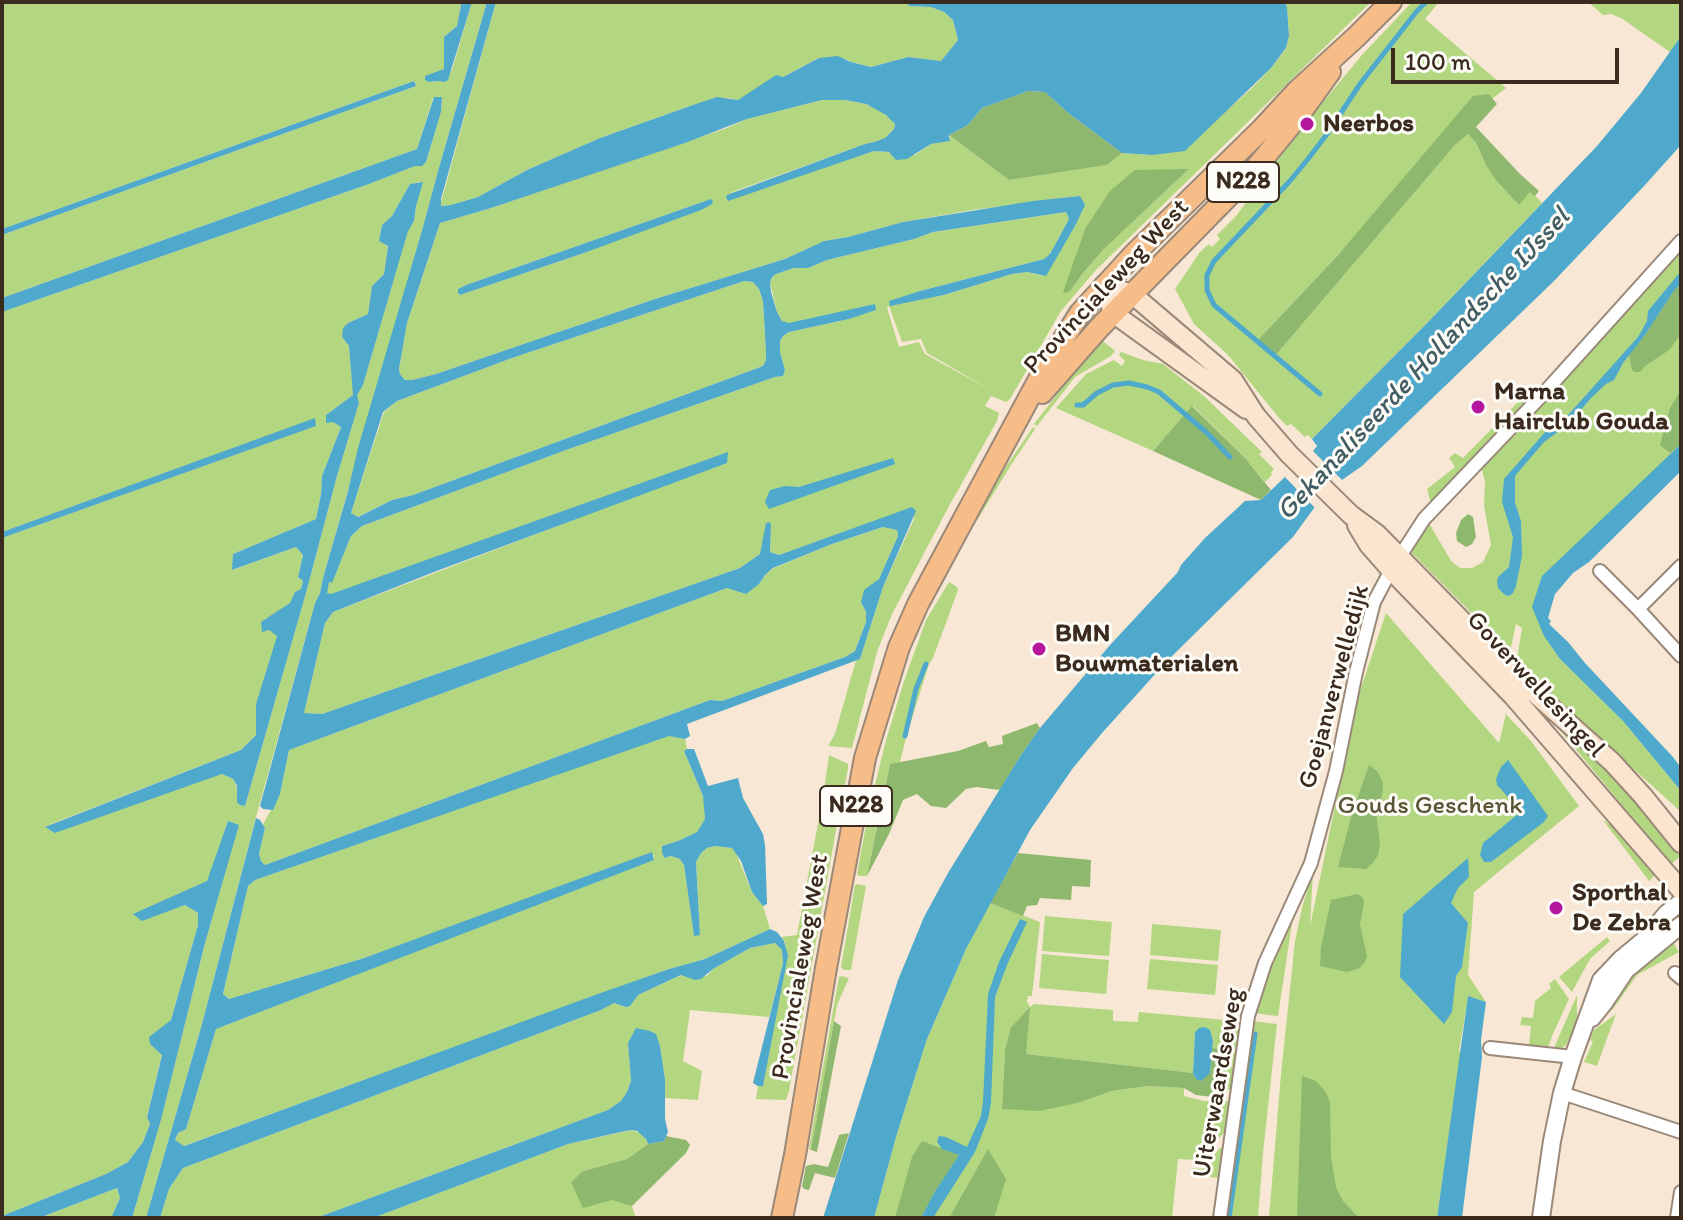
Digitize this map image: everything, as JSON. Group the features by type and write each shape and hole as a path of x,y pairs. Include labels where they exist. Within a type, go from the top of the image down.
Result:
{"main road":[{"name":"Provincialeweg West","path":"782,1218 865,758 899,647 918,604 1044,370 1080,313 1104,285 1297,91 1391,2"},
{"name":"Provincialeweg West","path":"1016,423 1113,313 1254,170 1356,37"},
{"name":"Goverwellesingel","path":"1104,285 1132,294 1233,380 1256,416 1289,454 1351,515 1377,534 1395,564 1681,890"},
{"path":"1104,285 1113,313"},
{"name":"Goverwellesingel","path":"1113,313 1256,416"},
{"name":"Goverwellesingel","path":"1395,564 1612,762 1681,843"}],"street":[{"name":"Goejanverwelledijk","path":"1308,870 1336,771 1367,626 1374,602 1395,564 1424,519 1544,393 1681,241"},
{"path":"1638,609 1681,566"},
{"path":"1600,571 1681,656"},
{"name":"Uiterwaardseweg","path":"1220,1218 1248,1016 1265,963 1308,870"},
{"path":"1541,1218 1562,1093 1601,980 1681,902"},
{"path":"1586,1025 1626,970 1681,925"},
{"path":"1490,1048 1573,1057"},
{"path":"1562,1093 1681,1132"},
{"path":"1677,1218 1681,1192"}],"green space":[{"path":"2,2 459,2 457,26 444,37 444,69 429,82 445,82 452,70 472,2 487,2 315,603 202,1024 146,1218 132,1218 161,1120 238,825 228,821 208,881 142,920 185,905 198,913 198,925 171,1020 150,1044 162,1054 147,1116 150,1124 143,1142 128,1162 106,1174 2,1216 2,538 315,426 315,419 2,532 2,312 422,166 426,162 441,112 442,97 433,98 417,149 2,298 2,235 416,86 414,81 2,229","holes":["422,182 363,385 356,395 359,403 245,806 233,779 222,774 46,826 241,750 256,735 256,704 278,635 269,630 295,592 301,590 303,581 298,577 303,555 296,547 233,570 233,554 316,519 322,476 341,427 326,415 353,395 349,346 342,337 348,323 368,314 372,286 384,274 388,245 379,241 382,225 392,216 410,184"]},
{"path":"496,2 907,2 909,6 931,7 944,12 953,20 958,40 941,61 908,57 871,67 846,59 819,58 738,100 728,98 693,105 600,138 527,170 478,197 440,206"},
{"path":"1285,2 1371,2 1095,271 1061,311 1010,399 1006,402 991,396 985,406 999,413 997,421 892,614 877,652 852,748 828,746 835,734 856,660 860,659 883,587 914,519 912,508 779,555 770,552 771,526 760,554 740,568 322,714 304,713 325,623 333,612 581,517 326,593 351,536 362,526 566,450 783,376 785,370 780,341 783,336 849,319 874,305 789,324 782,321 777,312 770,283 776,274 794,268 808,268 827,260 933,232 1066,212 1069,219 1050,254 1044,259 920,291 890,305 944,295 1012,274 1027,272 1045,276 1075,226 1079,196 903,222 824,241 785,259 655,299 436,374 405,380 399,369 407,323 440,223 747,119 822,100 865,104 891,119 894,129 885,138 727,194 874,151 915,155 931,144 949,141 950,136 1009,180 1106,165 1122,153 1152,155 1226,111 1271,68 1286,49 1289,36","holes":["1188,170 1104,249 1071,290 1071,271 1085,229","711,199 581,254 460,295 458,289","889,306 902,342 921,339 927,353 994,392 925,354 919,342 899,347 887,308"]},
{"path":"1412,2 1439,2 1425,19 1506,88 1492,99 1489,94 1257,341 1275,356 1455,145 1468,134 1486,165 1519,204 1531,191 1542,203 1312,439 1308,435 1305,437 1291,424 1287,426 1279,418 1228,355 1194,324 1175,289 1200,252 1220,239 1217,235 1236,216 1300,130 1362,55"},
{"path":"1588,2 1681,2 1681,36 1670,52 1621,18 1603,15"},
{"path":"1028,91 1045,92 1122,153 1107,165 1009,180 949,135 968,125 982,108"},
{"path":"1489,94 1497,104 1476,127 1539,191 1535,196 1530,192 1519,205 1495,179 1468,134 1455,145 1275,356 1257,341 1338,255 1473,96"},
{"path":"1189,169 1104,249 1071,290 1063,292 1085,229 1110,191 1135,170"},
{"path":"1681,245 1681,462 1577,551 1538,618 1560,659 1623,721 1681,791 1681,812 1517,659 1522,628 1516,624 1510,652 1410,551 1429,523 1451,561 1460,568 1472,568 1483,562 1491,545 1481,466"},
{"path":"744,281 753,282 763,301 766,360 763,366 413,495 392,500 357,517 351,513 384,412 397,401 512,358"},
{"path":"1681,283 1681,334 1669,350 1640,372 1635,372 1629,355"},
{"path":"1103,341 1115,351 1111,356 1075,377 1037,426 1034,424 1079,366"},
{"path":"1121,352 1163,364 1205,397 1262,452 1259,454 1274,469 1272,475 1265,482 1193,406 1153,451 1056,408 1086,374 1114,360 1122,366 1125,361 1119,355"},
{"path":"1681,390 1681,444 1670,453 1660,445 1670,408"},
{"path":"1529,398 1431,504 1427,489 1455,467 1449,458 1455,453 1463,458 1518,402"},
{"path":"1192,406 1245,458 1271,490 1261,500 1153,451"},
{"path":"1033,427 1035,429 963,543 957,539"},
{"path":"1468,514 1473,517 1476,537 1466,547 1457,541 1456,533 1461,520"},
{"path":"884,527 897,530 898,536 879,579 861,602 866,612 866,622 855,651 845,657 722,701 710,700 265,865 261,861 263,824 280,794 289,750 727,588 742,593 759,584 774,568"},
{"path":"949,582 958,590 929,664 900,762 890,764 867,876 859,876 868,814 904,681 926,620"},
{"name":"Gouds Geschenk","path":"1386,613 1499,743 1506,714 1531,741 1579,806 1474,892 1468,975 1486,1002 1468,997 1437,1218 1269,1218 1295,941 1313,871 1310,926 1357,700"},
{"path":"1544,711 1611,768 1681,848 1681,856 1671,864"},
{"path":"1037,723 1040,728 1000,790 966,789 946,808 931,806 917,794 903,800 867,876 890,764 958,751 986,741 989,747 1003,744 1002,736"},
{"path":"669,735 685,739 687,749 684,751 704,799 705,819 697,832 662,846 664,858 671,856 680,859 684,865 694,935 700,935 696,862 701,853 715,846 732,848 736,853 752,892 763,906 770,929 705,959 669,969 183,1146 175,1140 178,1133 186,1129 216,1029 654,859 654,855 364,958 229,999 223,994 248,886 255,880"},
{"path":"829,755 848,764 848,769 789,1091 786,1100 756,1099 758,1086 763,1085 787,955 781,937 797,935"},
{"path":"1369,765 1378,772 1383,783 1376,812 1380,844 1378,855 1366,869 1338,867 1352,814"},
{"path":"1603,820 1625,834 1657,873 1649,881"},
{"path":"1018,853 1091,860 1090,887 1072,886 1071,900 1040,898 1037,905 1027,906 1023,916 990,903"},
{"path":"857,884 866,886 851,970 844,970 841,967"},
{"path":"1358,894 1364,903 1360,925 1367,956 1365,962 1360,968 1347,972 1320,966 1331,900"},
{"path":"990,903 1040,922 1032,996 1028,996 1027,1002 1030,1007 1034,1004 1113,1010 1113,1021 1138,1022 1139,1012 1225,1020 1238,1028 1241,1036 1233,1090 1223,1089 1228,1049 1212,1048 1213,1040 1195,1032 1193,1073 1025,1054 1029,1008 1011,1027 1005,1049 1002,1109 1081,1102 1112,1091 1148,1086 1184,1088 1184,1096 1204,1101 1231,1101 1227,1130 1197,1160 1178,1159 1172,1218 994,1218 988,1150 949,1218 874,1218 927,1039 966,949"},
{"path":"1294,910 1278,1016 1252,1013 1255,996"},
{"path":"1045,916 1112,922 1109,956 1042,951"},
{"path":"1152,924 1221,930 1218,961 1150,955"},
{"path":"1607,937 1610,941 1590,959 1572,992 1559,977"},
{"path":"1673,942 1679,952 1637,975 1613,1009 1606,1013 1633,977"},
{"path":"775,943 782,950 783,963 769,1017 690,1010 683,1061 702,1071 698,1100 665,1098 660,1046 628,1043 631,1081 621,1101 608,1110 316,1218 160,1218 169,1189 183,1168 614,1003 626,1007 638,995 682,975 707,976 713,969 750,948"},
{"path":"1042,954 1109,960 1106,994 1039,988"},
{"path":"1150,959 1218,965 1215,995 1147,989"},
{"path":"839,977 849,978 837,1005 811,1150 821,1078"},
{"path":"1555,979 1569,999 1548,1048 1529,1045 1531,1026 1520,1025 1522,1017 1533,1018 1535,1001 1551,988 1549,984"},
{"path":"1577,995 1577,1021 1566,1045 1554,1048"},
{"path":"1030,1007 1026,1054 1193,1073 1196,1079 1210,1073 1212,1048 1228,1049 1223,1089 1213,1097 1196,1095 1184,1088 1148,1086 1112,1091 1040,1111 1002,1109 1005,1049 1011,1027"},
{"path":"1616,1014 1597,1066 1584,1062 1593,1042 1590,1040 1594,1030"},
{"path":"834,1021 841,1026 817,1152 811,1150"},
{"path":"1251,1021 1277,1024 1258,1218 1224,1218"},
{"path":"1302,1076 1316,1081 1330,1102 1331,1156 1336,1187 1343,1201 1359,1218 1297,1218"},
{"path":"632,1130 642,1134 648,1144 627,1159 583,1171 571,1182 632,1206 636,1218 373,1218 568,1144"},
{"path":"849,1133 835,1178 815,1173 809,1190 804,1189 806,1166 828,1167 839,1135"},
{"path":"666,1136 686,1140 690,1145 686,1153 632,1206 612,1200 583,1208 571,1182 583,1171 627,1159 648,1144 664,1141"},
{"path":"922,1141 959,1155 921,1218 895,1218 912,1157"},
{"path":"1220,1148 1225,1148 1220,1178 1191,1175 1192,1168 1202,1169"},
{"path":"988,1149 1006,1179 994,1218 949,1218"},
{"path":"117,1188 120,1198 111,1218 39,1218"}],"water":[{"path":"459,2 472,2 448,80 429,82 425,76 444,69 444,37 457,26"},
{"path":"487,2 496,2 441,206 478,197 527,170 600,138 717,97 738,100 776,75 783,77 819,58 838,56 871,67 908,57 941,61 958,40 953,20 944,12 931,7 909,6 907,2 1285,2 1287,7 1289,36 1286,48 1271,68 1185,151 1152,155 1122,153 1045,92 1028,91 982,108 968,125 949,135 950,141 931,144 907,159 896,160 889,152 874,151 728,201 727,195 885,138 894,129 895,124 886,115 866,104 822,100 747,119 685,143 440,223 407,323 399,369 405,380 436,374 655,299 785,259 824,241 903,222 1033,201 1080,196 1085,205 1046,276 1027,272 1012,274 944,295 890,306 889,301 1044,259 1050,254 1069,219 1066,212 933,232 827,260 808,268 794,268 776,274 770,283 771,292 782,321 789,323 875,304 876,310 783,336 780,352 785,370 783,376 566,450 362,526 351,536 332,583 329,582 327,593 728,452 727,463 333,612 325,623 304,713 322,714 740,568 760,554 766,523 770,522 771,526 770,552 779,555 912,507 916,511 883,587 860,659 687,724 690,736 685,739 669,736 255,880 248,886 223,994 229,999 364,958 652,852 654,860 216,1029 186,1129 178,1133 175,1140 184,1146 595,995 705,959 770,929 784,941 788,955 763,1086 753,1083 783,963 782,950 775,943 750,948 701,979 681,975 638,995 630,1006 614,1003 183,1168 169,1189 160,1218 146,1218 202,1024 256,818 265,828 259,854 265,865 710,700 722,701 845,657 855,651 866,622 866,612 861,602 864,590 879,579 898,536 897,530 883,527 832,544 773,568 746,594 727,588 289,750 280,794 273,810 263,809 260,806 315,603","holes":["744,281 753,282 763,301 766,352 763,366 413,495 392,500 358,517 351,513 383,412 397,401 512,358"]},
{"name":"Gekanaliseerde Hollandsche IJssel","path":"1681,36 1680,146 1554,281 1362,466 1342,480 1314,508 1293,537 1167,661 1073,768 1030,830 966,949 927,1039 874,1218 823,1218 898,980 924,917 948,873 1040,728 1205,538 1245,501 1261,500 1317,446 1312,439 1597,146 1641,93"},
{"path":"414,81 416,86 2,235 2,229"},
{"path":"434,97 442,97 441,112 426,162 422,166 2,312 2,298 417,149"},
{"path":"423,182 414,221 408,231 363,385 357,395 359,403 245,806 237,802 237,786 233,779 222,774 55,833 45,827 241,750 256,735 256,704 277,636 269,630 262,632 261,622 290,603 295,592 301,589 303,581 298,577 303,555 296,547 232,570 233,554 316,519 322,476 341,427 333,422 326,423 326,415 353,395 349,346 342,337 343,328 368,314 372,286 384,274 388,246 379,241 382,225 392,216 410,184"},
{"path":"711,199 712,204 701,210 581,254 460,295 458,293 458,289 466,285"},
{"path":"1681,271 1681,283 1614,380 1591,398 1570,423 1544,442 1515,476 1522,556 1513,593 1505,595 1497,582 1509,567 1513,537 1502,502 1504,479 1546,431 1560,424 1638,337 1647,321 1648,311"},
{"path":"315,418 316,426 2,538 2,532"},
{"path":"1681,444 1681,471 1589,562 1573,573 1555,594 1548,618 1551,621 1549,624 1673,757 1681,768 1681,791 1623,721 1560,659 1544,636 1532,607 1542,576"},
{"path":"893,458 895,464 769,509 765,502 770,490 785,486 799,487"},
{"path":"694,749 708,786 738,778 743,798 763,834 765,845 767,904 763,906 752,892 741,861 732,848 715,846 701,853 696,862 700,935 694,936 684,865 680,859 671,856 664,858 662,852 662,846 697,832 705,819 703,796 684,751"},
{"path":"1508,760 1548,816 1491,862 1484,862 1480,855 1483,843 1519,813 1497,785 1501,767"},
{"path":"228,821 239,825 132,1218 111,1218 120,1198 117,1188 39,1218 2,1218 106,1174 128,1162 143,1142 150,1124 147,1117 162,1055 150,1044 149,1037 171,1020 198,925 198,913 185,905 142,921 133,914 207,881"},
{"path":"1468,858 1469,877 1458,888 1451,903 1468,923 1462,967 1456,976 1452,1012 1444,1024 1400,977 1403,914"},
{"path":"1020,919 1027,922 995,997 988,1119 975,1152 933,1218 921,1218 959,1155 942,1149 937,1142 939,1136 967,1147 981,1116 988,994 999,962"},
{"path":"1468,996 1486,1002 1462,1218 1437,1218"},
{"path":"1205,1027 1210,1030 1213,1041 1210,1073 1201,1081 1193,1073 1195,1032"},
{"path":"636,1028 656,1034 660,1046 668,1132 664,1141 648,1144 637,1131 621,1132 568,1144 373,1218 316,1218 608,1110 621,1101 631,1081 628,1043"}],"pier":[{"path":"1309,437 1317,446 1313,451 1345,483 1317,510 1282,474 1312,446"}],"waterway":[{"path":"1320,394 1214,305 1207,290 1207,275 1214,261 1308,159 1360,84 1426,2"},
{"path":"1077,405 1083,405 1113,385 1129,383 1147,387 1159,392 1230,457"},
{"path":"905,736 916,689 926,664"},
{"path":"1229,1218 1255,1034"}],"place":[{"name":"Neerbos","path":"1307,124"},
{"name":"Marna Hairclub Gouda","path":"1478,407"},
{"name":"BMN Bouwmaterialen","path":"1039,649"},
{"name":"Sporthal De Zebra","path":"1556,908"}]}
